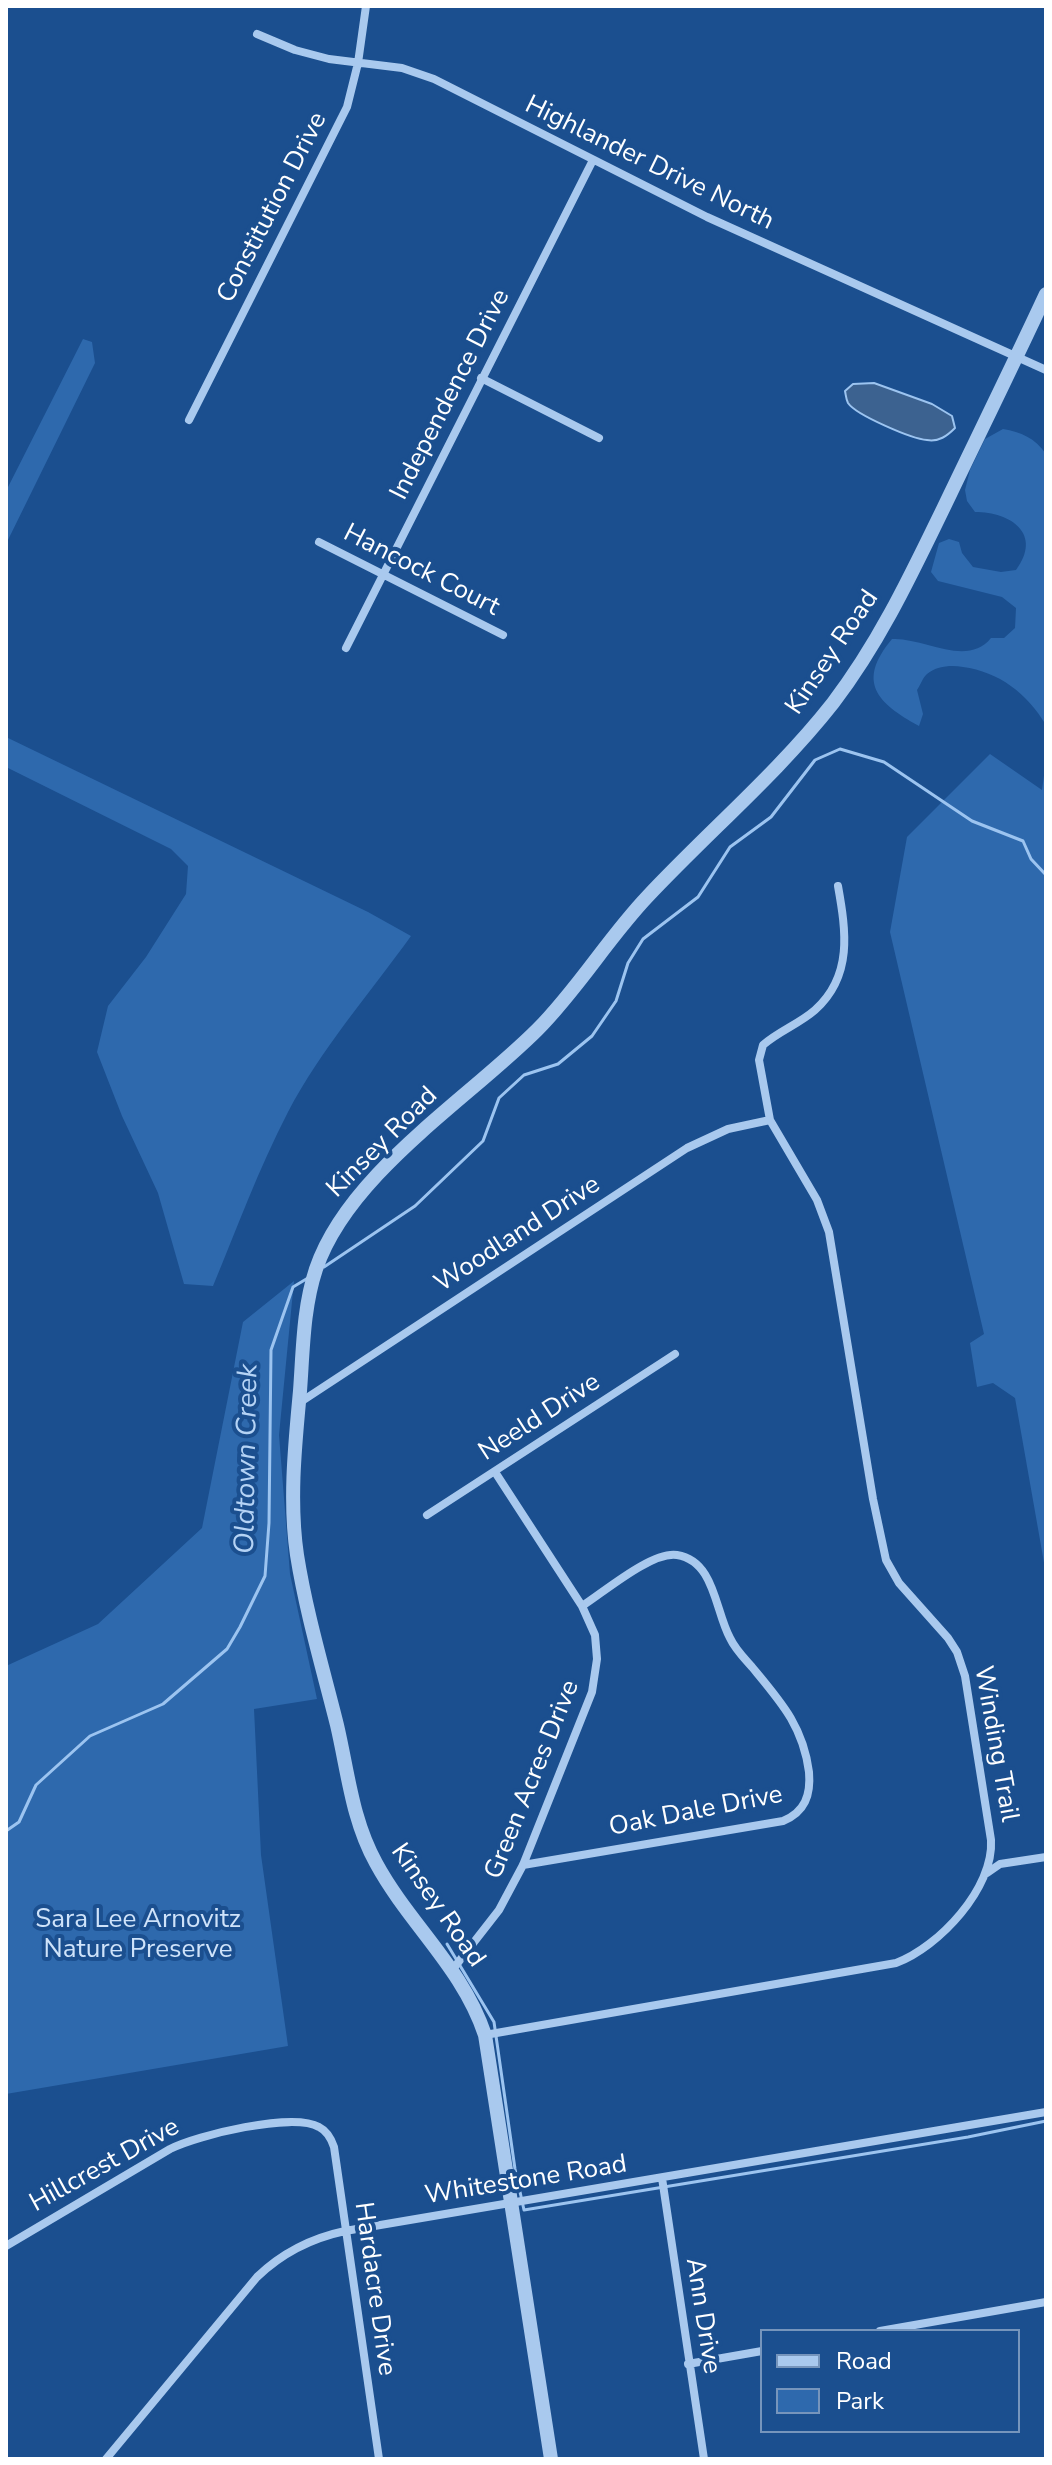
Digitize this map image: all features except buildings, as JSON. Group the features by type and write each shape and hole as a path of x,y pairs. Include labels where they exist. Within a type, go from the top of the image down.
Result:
{"street":[{"name":"Constitution Drive","path":"189,420 347,107 358,63 366,6"},
{"name":"Highlander Drive North","path":"257,34 329,59 402,68 434,79 707,217 1046,370"},
{"name":"Independence Drive","path":"346,648 593,160"},
{"name":"Kinsey Road","path":"551,2459 485,2035 475,2008 453,1969 385,1880 367,1846 357,1818 298,1555 293,1501 304,1333 311,1289 320,1260 341,1220 367,1185 540,1027 643,901 795,747 827,710 887,621 1046,294"},
{"path":"481,378 599,438"},
{"name":"Hancock Court","path":"319,542 503,635"},
{"path":"770,1120 759,1054 766,1042 815,1010 838,978 846,945 838,886"},
{"name":"Woodland Drive","path":"299,1403 687,1148 728,1129 770,1120"},
{"name":"Winding Trail","path":"770,1120 817,1200 829,1232 886,1560 899,1583 948,1638 957,1652 965,1676 991,1840 991,1857 986,1875"},
{"name":"Neeld Drive","path":"427,1515 675,1354"},
{"name":"Green Acres Drive","path":"453,1969 499,1910 523,1865 596,1677 595,1635 582,1606 495,1472"},
{"name":"Oak Dale Drive","path":"523,1865 783,1821 800,1811 809,1794 807,1757 797,1727 731,1640 707,1578 698,1564 679,1555 658,1557 582,1606"},
{"path":"485,2035 896,1963 918,1953 939,1937 986,1875 1000,1864 1046,1857"},
{"name":"Whitestone Road","path":"106,2459 257,2277 275,2261 299,2247 345,2231 1046,2112"},
{"name":"Hillcrest Drive","path":"6,2246 170,2149 197,2137 279,2123 306,2122 322,2128"},
{"name":"Hardacre Drive","path":"322,2128 330,2136 334,2147 379,2459"},
{"name":"Ann Drive","path":"662,2178 704,2459"},
{"path":"891,2329 1046,2302"},
{"path":"688,2364 760,2351"}],"green space":[{"path":"83,339 92,342 95,363 6,544 6,491"},
{"path":"1003,429 1027,437 1046,454 1046,725 1030,703 1011,686 988,674 954,666 935,669 923,679 917,690 923,714 919,726 892,709 876,690 875,668 892,639 970,651 991,638 1004,638 1015,628 1016,608 1002,597 938,581 931,572 939,543 949,539 959,542 962,553 973,567 1001,572 1016,570 1023,557 1026,546 1019,528 1000,516 975,512 967,501 965,490 970,470 985,439"},
{"path":"6,737 368,912 411,936 301,1089 267,1155 213,1286 184,1284 158,1193 122,1116 97,1052 108,1006 146,957 186,894 188,866 171,849 6,767"},
{"path":"990,754 1042,790 1046,761 1046,1574 1015,1398 993,1383 977,1387 970,1343 984,1334 890,932 907,837"},
{"name":"Sara Lee Arnovitz Nature Preserve","path":"294,1281 279,1435 290,1574 317,1699 254,1709 261,1855 288,2046 6,2094 6,1666 98,1624 202,1528 243,1322"}],"shaded area":[{"path":"874,383 932,404 952,416 955,428 942,438 920,439 862,414 848,403 845,391 853,384"}],"waterway":[{"name":"Oldtown Creek","path":"324,1267 415,1206 483,1141 499,1098 524,1075 558,1064 592,1036 616,1001 628,963 643,939 698,897 730,847 771,817 815,760 840,749 884,762 972,821 1023,841 1031,859 1046,875"},
{"name":"Oldtown Creek","path":"6,1831 19,1822 36,1785 90,1736 163,1704 227,1649 240,1627 265,1576 269,1523 271,1350 293,1287 308,1278"},
{"path":"447,1944 494,2022 515,2169 524,2210 968,2137 1046,2121"}]}
